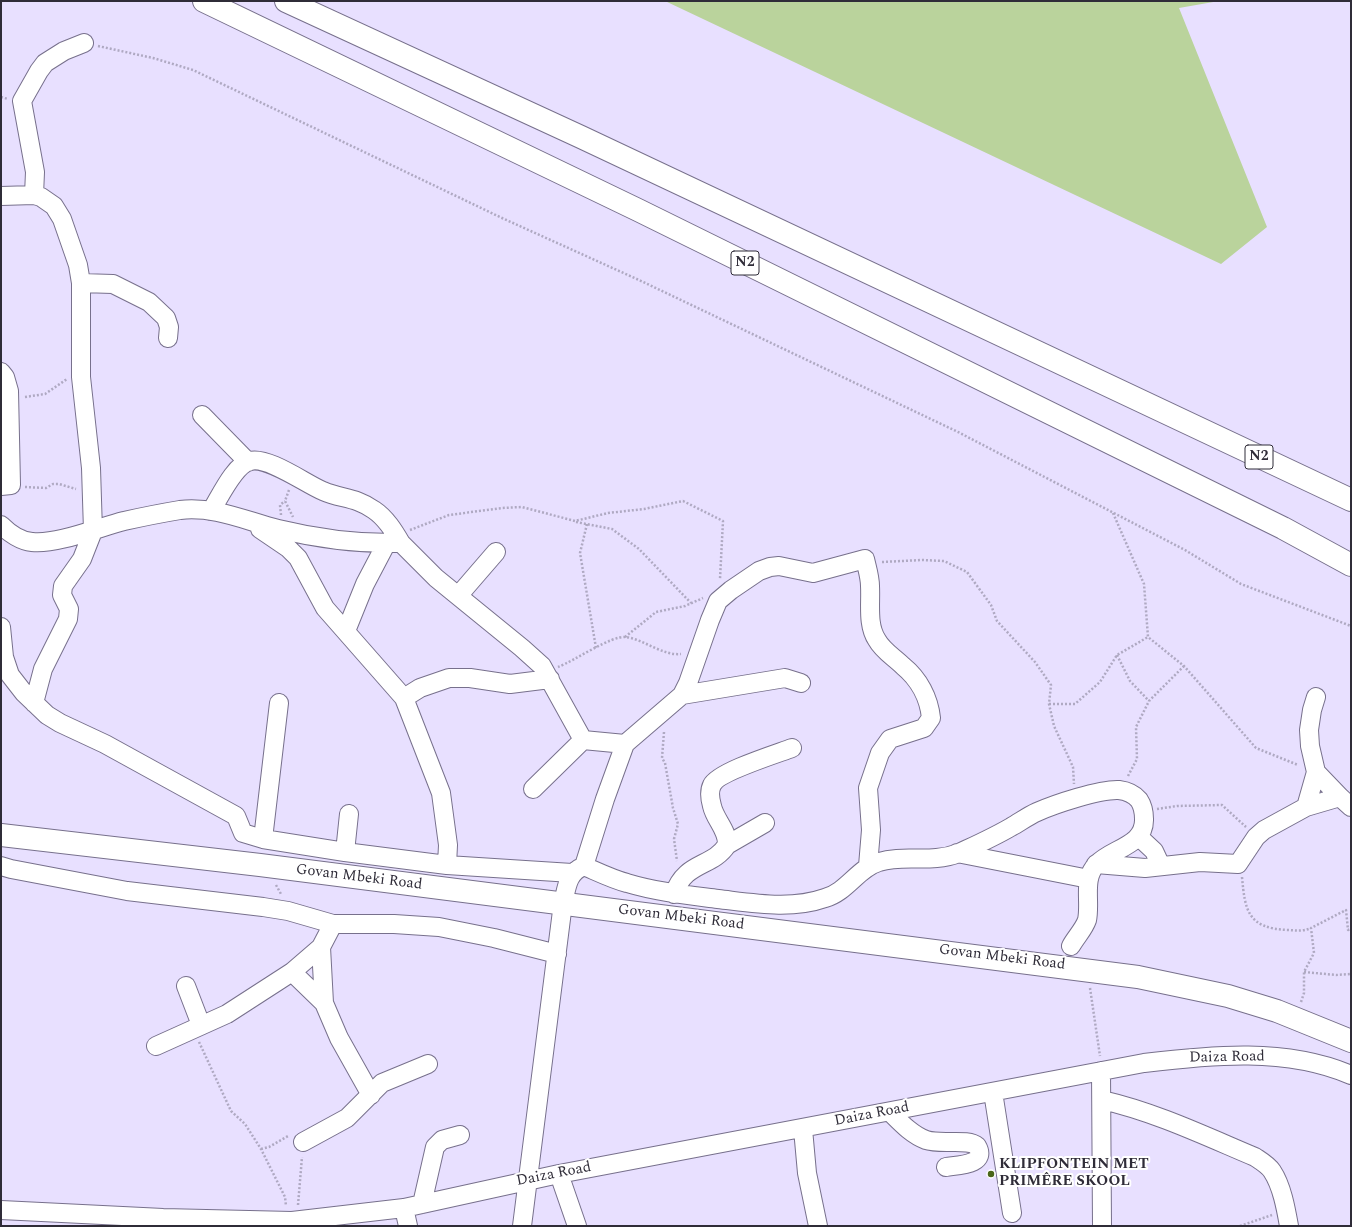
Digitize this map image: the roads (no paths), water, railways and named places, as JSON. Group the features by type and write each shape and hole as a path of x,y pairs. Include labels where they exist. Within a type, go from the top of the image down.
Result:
{"main road":[{"name":"N2","path":"204,1 645,213 1283,528 1351,557"},
{"name":"N2","path":"286,1 553,124 1351,500"},
{"path":"1283,528 1351,565"},
{"name":"Govan Mbeki Road","path":"1,835 262,865 1138,976 1228,996 1295,1017 1351,1041"}],"street":[{"path":"34,195 35,172 22,101 36,75 45,63 64,51 84,43"},
{"path":"1,196 34,195 41,197 54,206 62,219 78,265 81,283 81,377 91,468 92,531 82,560 63,586 62,594 69,609 68,619 43,669 34,703"},
{"path":"81,283 114,284 149,302 166,318 169,327 168,338"},
{"path":"1,372 8,385 9,410 6,485"},
{"path":"202,415 248,462"},
{"path":"211,511 235,472 248,462 257,460 280,468 322,491 353,499 374,510 394,541 436,578 522,648 548,675 583,740"},
{"path":"1,525 17,537 32,542 57,539 92,531 123,521 182,510 211,511 332,541 394,541"},
{"path":"248,521 288,548 298,558 321,603 404,698 441,793 448,845 447,865"},
{"path":"346,631 366,584 394,541"},
{"path":"458,596 496,552"},
{"path":"522,1226 526,1180 563,903 568,880 578,869 625,744 682,695 688,683 718,598 759,571 770,567 779,566 805,573 817,573 865,559 870,584 870,612 874,634 885,651 904,666 921,687 929,703 931,718 924,728 890,739 880,753 868,788 871,830 868,866"},
{"path":"1,627 4,657 10,675 34,703 60,723 110,746 233,814 238,819 243,833 263,839 344,852 447,865 578,869 625,882 757,903 792,904 809,902 837,893 868,866 884,860 929,860 957,853 1010,828 1040,810 1095,794 1120,790 1136,796 1143,811 1144,822 1138,837 1131,844 1108,856 1093,872 1086,921 1071,946"},
{"path":"404,698 420,688 449,678 470,678 510,684 548,675"},
{"path":"682,695 785,678 790,678 801,683"},
{"path":"1306,807 1316,772 1310,746 1310,730 1312,710 1316,697"},
{"path":"263,839 279,703"},
{"path":"583,740 625,744"},
{"path":"534,789 583,740"},
{"path":"727,845 724,830 712,805 710,791 712,784 728,773 792,748"},
{"path":"1316,772 1345,802"},
{"path":"957,853 1093,872 1200,862 1238,864 1256,837 1264,830 1306,807 1345,802"},
{"path":"344,852 349,814"},
{"path":"675,889 685,874 718,855 727,845 765,823"},
{"path":"1138,837 1154,850 1161,866"},
{"path":"1,866 127,891 288,911 333,924 394,924 440,927 494,938 557,954"},
{"path":"156,1046 245,1003 292,972 321,947 333,924"},
{"path":"321,947 324,1003 339,1038 371,1096"},
{"path":"292,972 324,1003"},
{"path":"186,986 197,1027"},
{"name":"Daiza Road","path":"1,1210 163,1222 292,1221 404,1208 526,1180 802,1129 1101,1071 1180,1059 1228,1056 1273,1057 1306,1061 1351,1075"},
{"path":"303,1142 347,1118 371,1096 382,1083 428,1064"},
{"path":"1101,1071 1102,1226"},
{"path":"993,1092 1012,1213"},
{"path":"1102,1100 1150,1114 1255,1157 1272,1170 1277,1179 1289,1222"},
{"path":"890,1112 920,1138 945,1143 969,1142 977,1146 979,1154 978,1159 974,1162 946,1167"},
{"path":"802,1129 807,1173 818,1226"},
{"path":"422,1204 435,1147 442,1140 460,1135"},
{"path":"559,1174 577,1226"},
{"path":"404,1208 408,1226"}],"place":[{"name":"KLIPFONTEIN MET PRIMÊRE SKOOL","path":"991,1174"}]}
